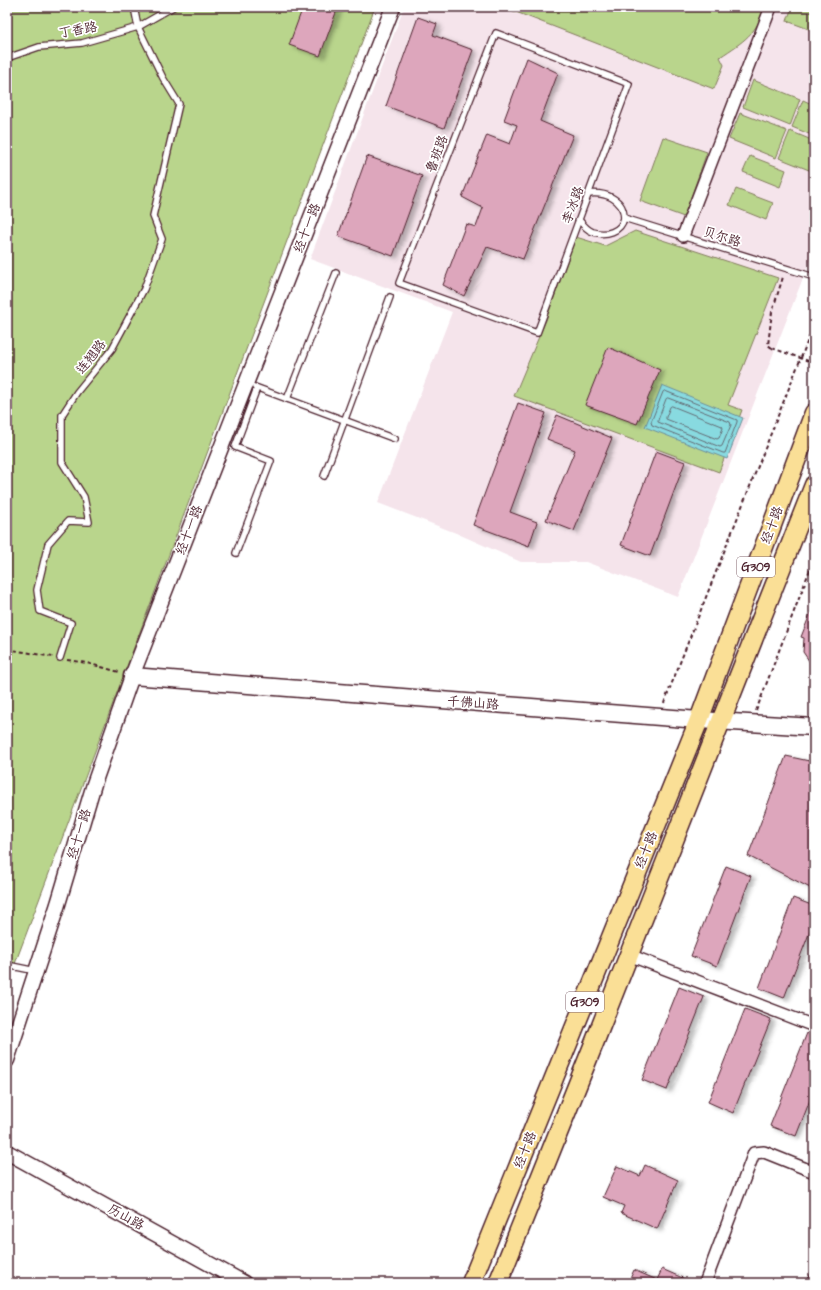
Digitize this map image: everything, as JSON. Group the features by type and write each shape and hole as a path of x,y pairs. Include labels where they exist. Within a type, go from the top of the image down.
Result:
{"highway":[{"name":"经十路","path":"471,1283 699,720 814,414"},
{"name":"经十路","path":"498,1283 814,485"}],"main road":[{"name":"千佛山路","path":"132,676 658,717 814,727"}],"street":[{"name":"经十一路","path":"7,1060 94,784 132,676 252,386 393,7"},
{"path":"684,236 771,7"},
{"path":"629,955 814,1026"},
{"name":"历山路","path":"7,1152 244,1283"},
{"path":"705,1283 754,1153 764,1152 814,1172"}],"lane":[{"path":"134,7 138,27"},
{"name":"丁香路","path":"7,58 39,47 82,43 138,27 173,7"},
{"name":"连翘路","path":"60,658 71,623 40,611 37,590 48,544 68,521 89,522 84,497 62,462 62,415 77,392 112,349 144,289 162,239 153,216 180,104 163,78 138,27"},
{"name":"李冰路","path":"496,33 629,84 537,333"},
{"name":"鲁班路","path":"496,33 399,283 537,333"},
{"path":"579,220 585,227 593,232 602,234 612,232 618,228 624,218 621,206 615,199 607,194 588,194"},
{"name":"贝尔路","path":"624,218 814,276"},
{"path":"287,399 336,273"},
{"path":"324,476 390,297"},
{"path":"236,553 271,461 235,447 252,386 395,439"},
{"path":"7,965 36,971"}],"path":[{"path":"786,268 770,321 768,345 772,348 814,363"},
{"path":"658,717 814,325"},
{"path":"751,723 814,559"},
{"path":"7,649 87,663 132,676"}],"shaded area":[{"path":"404,7 814,7 814,250 678,597 586,562 521,562 456,533 378,503 452,312 310,259"}],"green space":[{"path":"7,7 375,7 7,985"},
{"path":"503,7 766,7 762,17 753,31 742,42 720,57 724,65 714,89"},
{"path":"792,7 814,7 814,31 787,21"},
{"path":"753,80 800,99 790,126 743,107"},
{"path":"803,100 814,105 814,136 792,127"},
{"path":"740,113 787,131 776,158 729,139"},
{"path":"790,131 814,141 814,172 779,158"},
{"path":"663,137 707,152 684,217 640,201"},
{"path":"750,156 786,170 780,187 743,172"},
{"path":"736,189 773,203 766,220 729,205"},
{"path":"635,231 778,278 728,405 742,410 719,472 514,396 546,320 576,237 605,246"}],"water":[{"path":"662,385 743,418 727,459 645,427"}],"building":[{"path":"303,7 338,7 320,56 289,45"},
{"path":"418,17 437,24 433,35 473,50 444,128 386,106"},
{"path":"527,58 558,73 540,121 573,135 523,259 487,247 464,296 443,285 466,224 476,227 483,208 462,197 487,135 510,144 517,125 504,120"},
{"path":"367,156 422,176 393,256 338,236"},
{"path":"608,347 660,370 637,424 585,405"},
{"path":"518,403 546,413 510,512 537,522 529,546 473,525"},
{"path":"557,415 612,438 574,531 546,520 575,450 547,439"},
{"path":"656,451 685,462 650,556 621,545"},
{"path":"814,604 814,668 803,652 804,638 801,637"},
{"path":"786,756 814,762 814,890 748,856"},
{"path":"726,866 751,876 717,966 691,956"},
{"path":"793,898 814,906 814,921 784,998 759,988"},
{"path":"679,987 704,997 667,1090 642,1080"},
{"path":"745,1009 771,1019 733,1113 708,1102"},
{"path":"807,1033 814,1035 814,1090 796,1136 770,1126"},
{"path":"645,1165 678,1180 657,1229 621,1213 624,1206 603,1197 617,1166 640,1176"},
{"path":"814,1264 814,1283 807,1283"},
{"path":"662,1269 694,1283 628,1283 634,1270 657,1280"}]}
